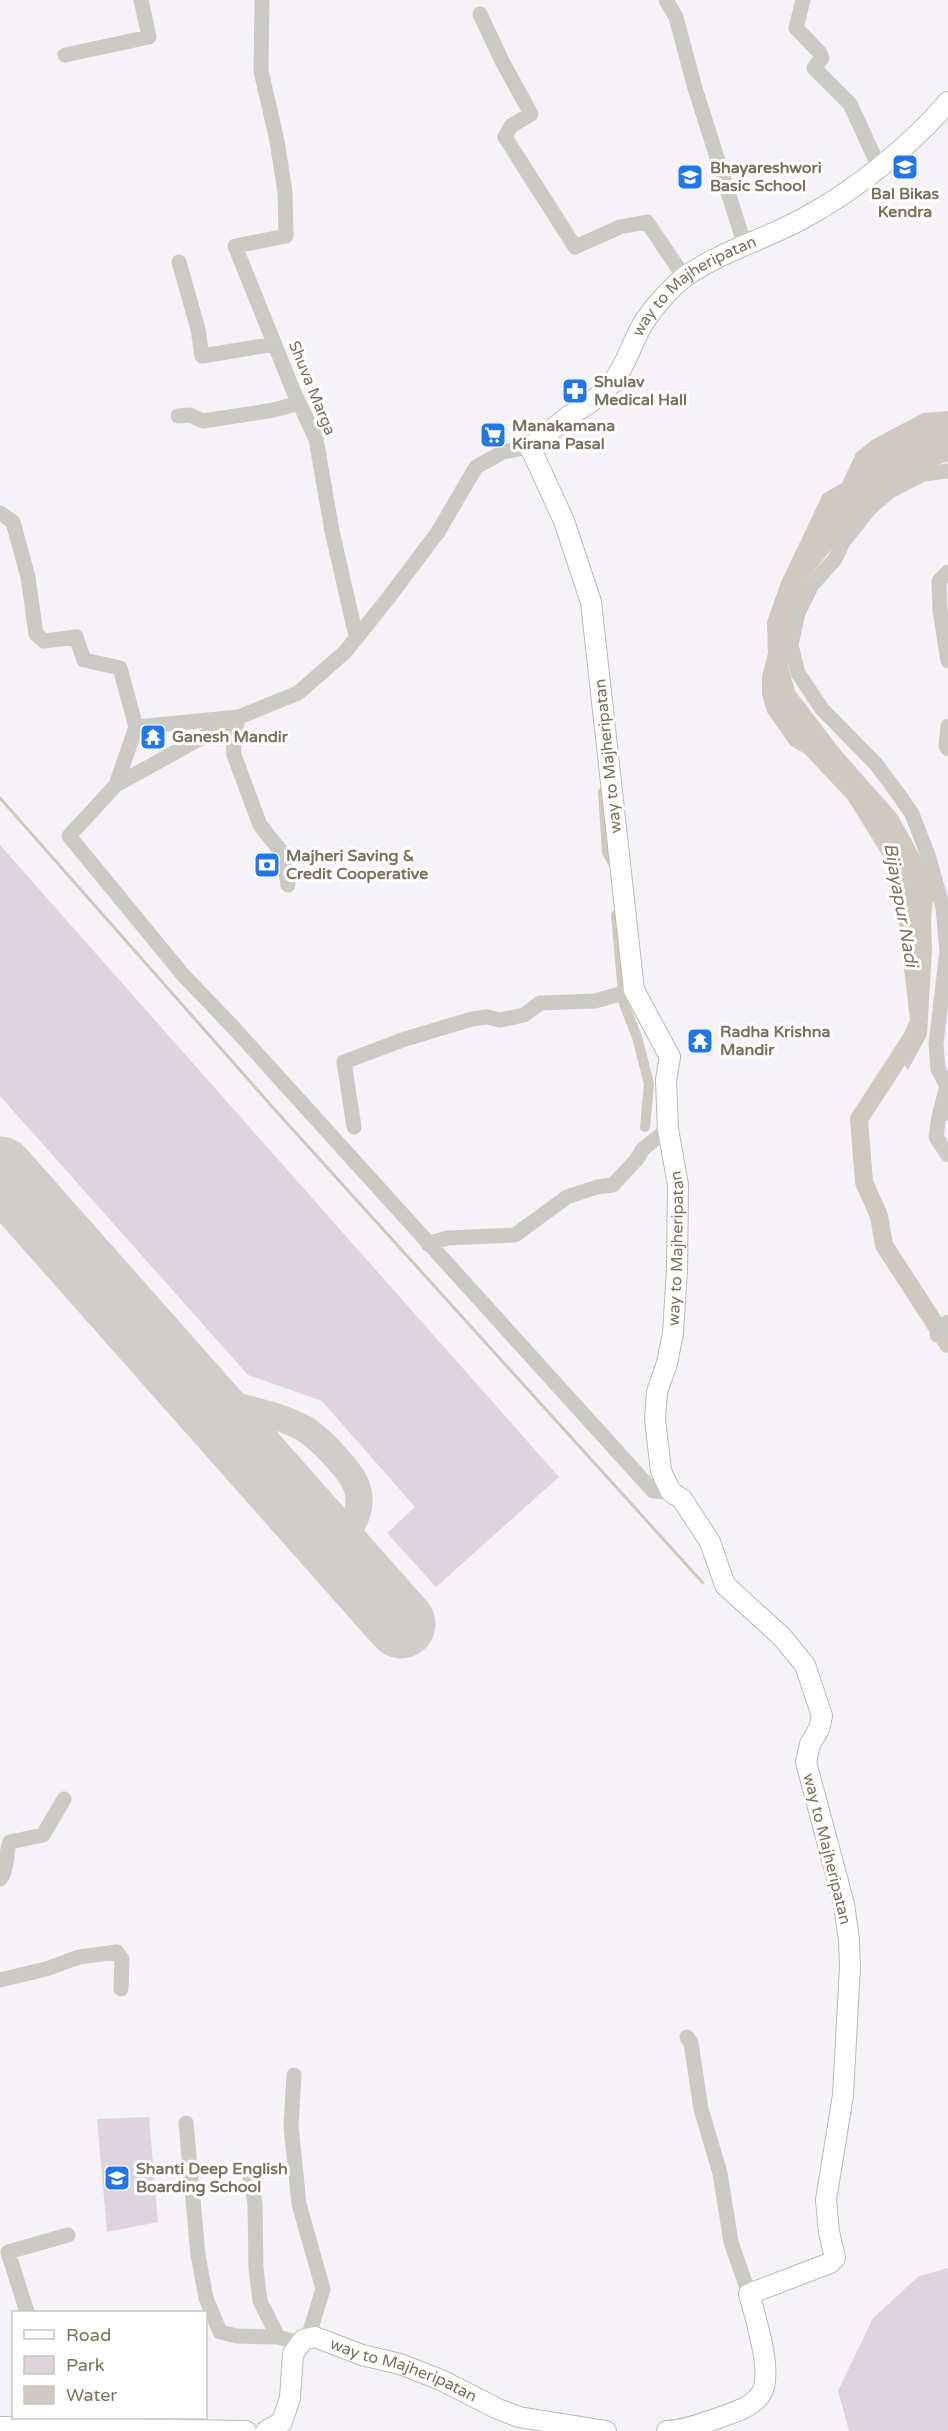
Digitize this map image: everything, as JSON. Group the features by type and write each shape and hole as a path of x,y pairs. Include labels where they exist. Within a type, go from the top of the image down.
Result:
{"main road":[{"name":"way to Majheripatan","path":"749,2294 830,2263 835,2258 829,2232 826,2200 843,2095 850,1967 849,1940 844,1904 806,1762 810,1744 819,1729 822,1716 805,1665 782,1637 725,1585 710,1542 682,1500 670,1492 661,1472 655,1419 657,1392 668,1363 673,1333 677,1270 678,1185 668,1129 666,1080 670,1057 634,990 591,602 564,521 530,447 570,416 594,402 613,381 627,359 639,330 652,311 684,277 717,257 805,218 879,167 929,125 948,102"},
{"path":"667,2431 696,2425 740,2410 761,2394 766,2378 758,2327 749,2294"},
{"name":"way to Majheripatan","path":"304,2340 325,2340 362,2355 400,2364 441,2380 519,2417 606,2431"},
{"path":"277,2428 290,2398 293,2354 304,2340"},
{"path":"2,2429 71,2423 246,2431"}],"street":[{"path":"65,56 149,37 141,0"},
{"name":"Shuva Marga","path":"262,0 261,71 277,141 285,192 286,236 235,246 316,439 332,531 356,636"},
{"path":"666,0 676,17 694,85 745,246"},
{"path":"803,0 796,28 820,53 822,58 814,68 850,104 879,167"},
{"path":"480,15 531,114 511,126 505,137 574,247 620,227 647,222 684,277"},
{"path":"929,125 948,120"},
{"path":"178,262 198,329 202,356 275,344"},
{"path":"178,416 190,415 203,421 274,410 299,403"},
{"path":"530,447 503,452 476,467 438,532 345,652 298,693 239,717 116,785 70,832 69,836 184,976 233,1027 653,1491 670,1492"},
{"path":"948,471 923,474 890,491 870,508 843,542 835,559 812,585 798,613 791,645 798,673 822,709 876,764 912,814 928,855 943,908 946,951 936,1044 938,1069 947,1086 944,1114 936,1137 948,1155"},
{"path":"0,513 13,522 28,577 36,633 44,641 76,637 84,660 120,668 136,727 116,785"},
{"path":"948,572 939,581 940,610 948,661"},
{"path":"136,727 239,717"},
{"path":"239,717 233,735 234,755 260,825 283,854 288,885"},
{"path":"948,726 946,746 948,749"},
{"path":"354,1127 344,1062 405,1039 472,1019 487,1017 500,1020 524,1015 540,1004 595,1001 634,990"},
{"path":"428,1244 447,1238 514,1234 567,1197 597,1187 613,1185 637,1160 643,1149 668,1129"},
{"path":"0,1879 4,1874 10,1842 43,1835 64,1799"},
{"path":"0,1980 79,1958 117,1952 122,1959 121,1989"},
{"path":"687,2037 691,2043 701,2109 720,2173 731,2242 749,2294"},
{"path":"186,2123 198,2255 206,2298 220,2332 237,2336 304,2340 323,2289 299,2204 291,2126 294,2075"},
{"path":"250,2176 255,2203 256,2268 260,2301 278,2337"},
{"path":"26,2311 8,2252 68,2235"}],"green space":[{"path":"0,845 559,1477 436,1587 387,1533 415,1507 322,1401 248,1375 0,1096"},
{"path":"149,2117 158,2222 107,2232 97,2119"},
{"path":"948,2268 948,2431 849,2431 838,2391 873,2318 919,2276"}],"water":[{"path":"948,411 948,461 903,478 855,520 806,581 789,626 788,666 795,691 842,752 897,814 935,883 931,917 932,950 927,1035 908,1070 896,1051 910,1020 893,872 848,800 805,754 790,745 767,712 762,695 762,677 768,653 767,622 781,582 823,494 842,483 856,453 872,440 923,413"}],"waterway":[{"path":"603,792 607,852 615,867"},
{"path":"0,798 276,1111 703,1583"},
{"path":"616,915 624,1004 637,1037 649,1084 645,1127"},
{"name":"Bijayapur Nadi","path":"913,1036 859,1119 864,1182 879,1216 884,1245 948,1344"}],"taxiway":[{"path":"176,1370 204,1394 228,1404 291,1422 317,1438 341,1462 356,1485 359,1504 354,1520 346,1531 334,1539 314,1542 301,1538 292,1531 285,1520 264,1470"}],"runway":[{"path":"0,1171 401,1624"}],"place":[{"name":"Bal Bikas Kendra","path":"905,167"},
{"name":"Bhayareshwori Basic School","path":"690,177"},
{"name":"Shulav Medical Hall","path":"575,391"},
{"name":"Manakamana Kirana Pasal","path":"493,435"},
{"name":"Ganesh Mandir","path":"153,737"},
{"name":"Majheri Saving & Credit Cooperative","path":"267,865"},
{"name":"Radha Krishna Mandir","path":"700,1041"},
{"name":"Shanti Deep English Boarding School","path":"117,2178"}]}
